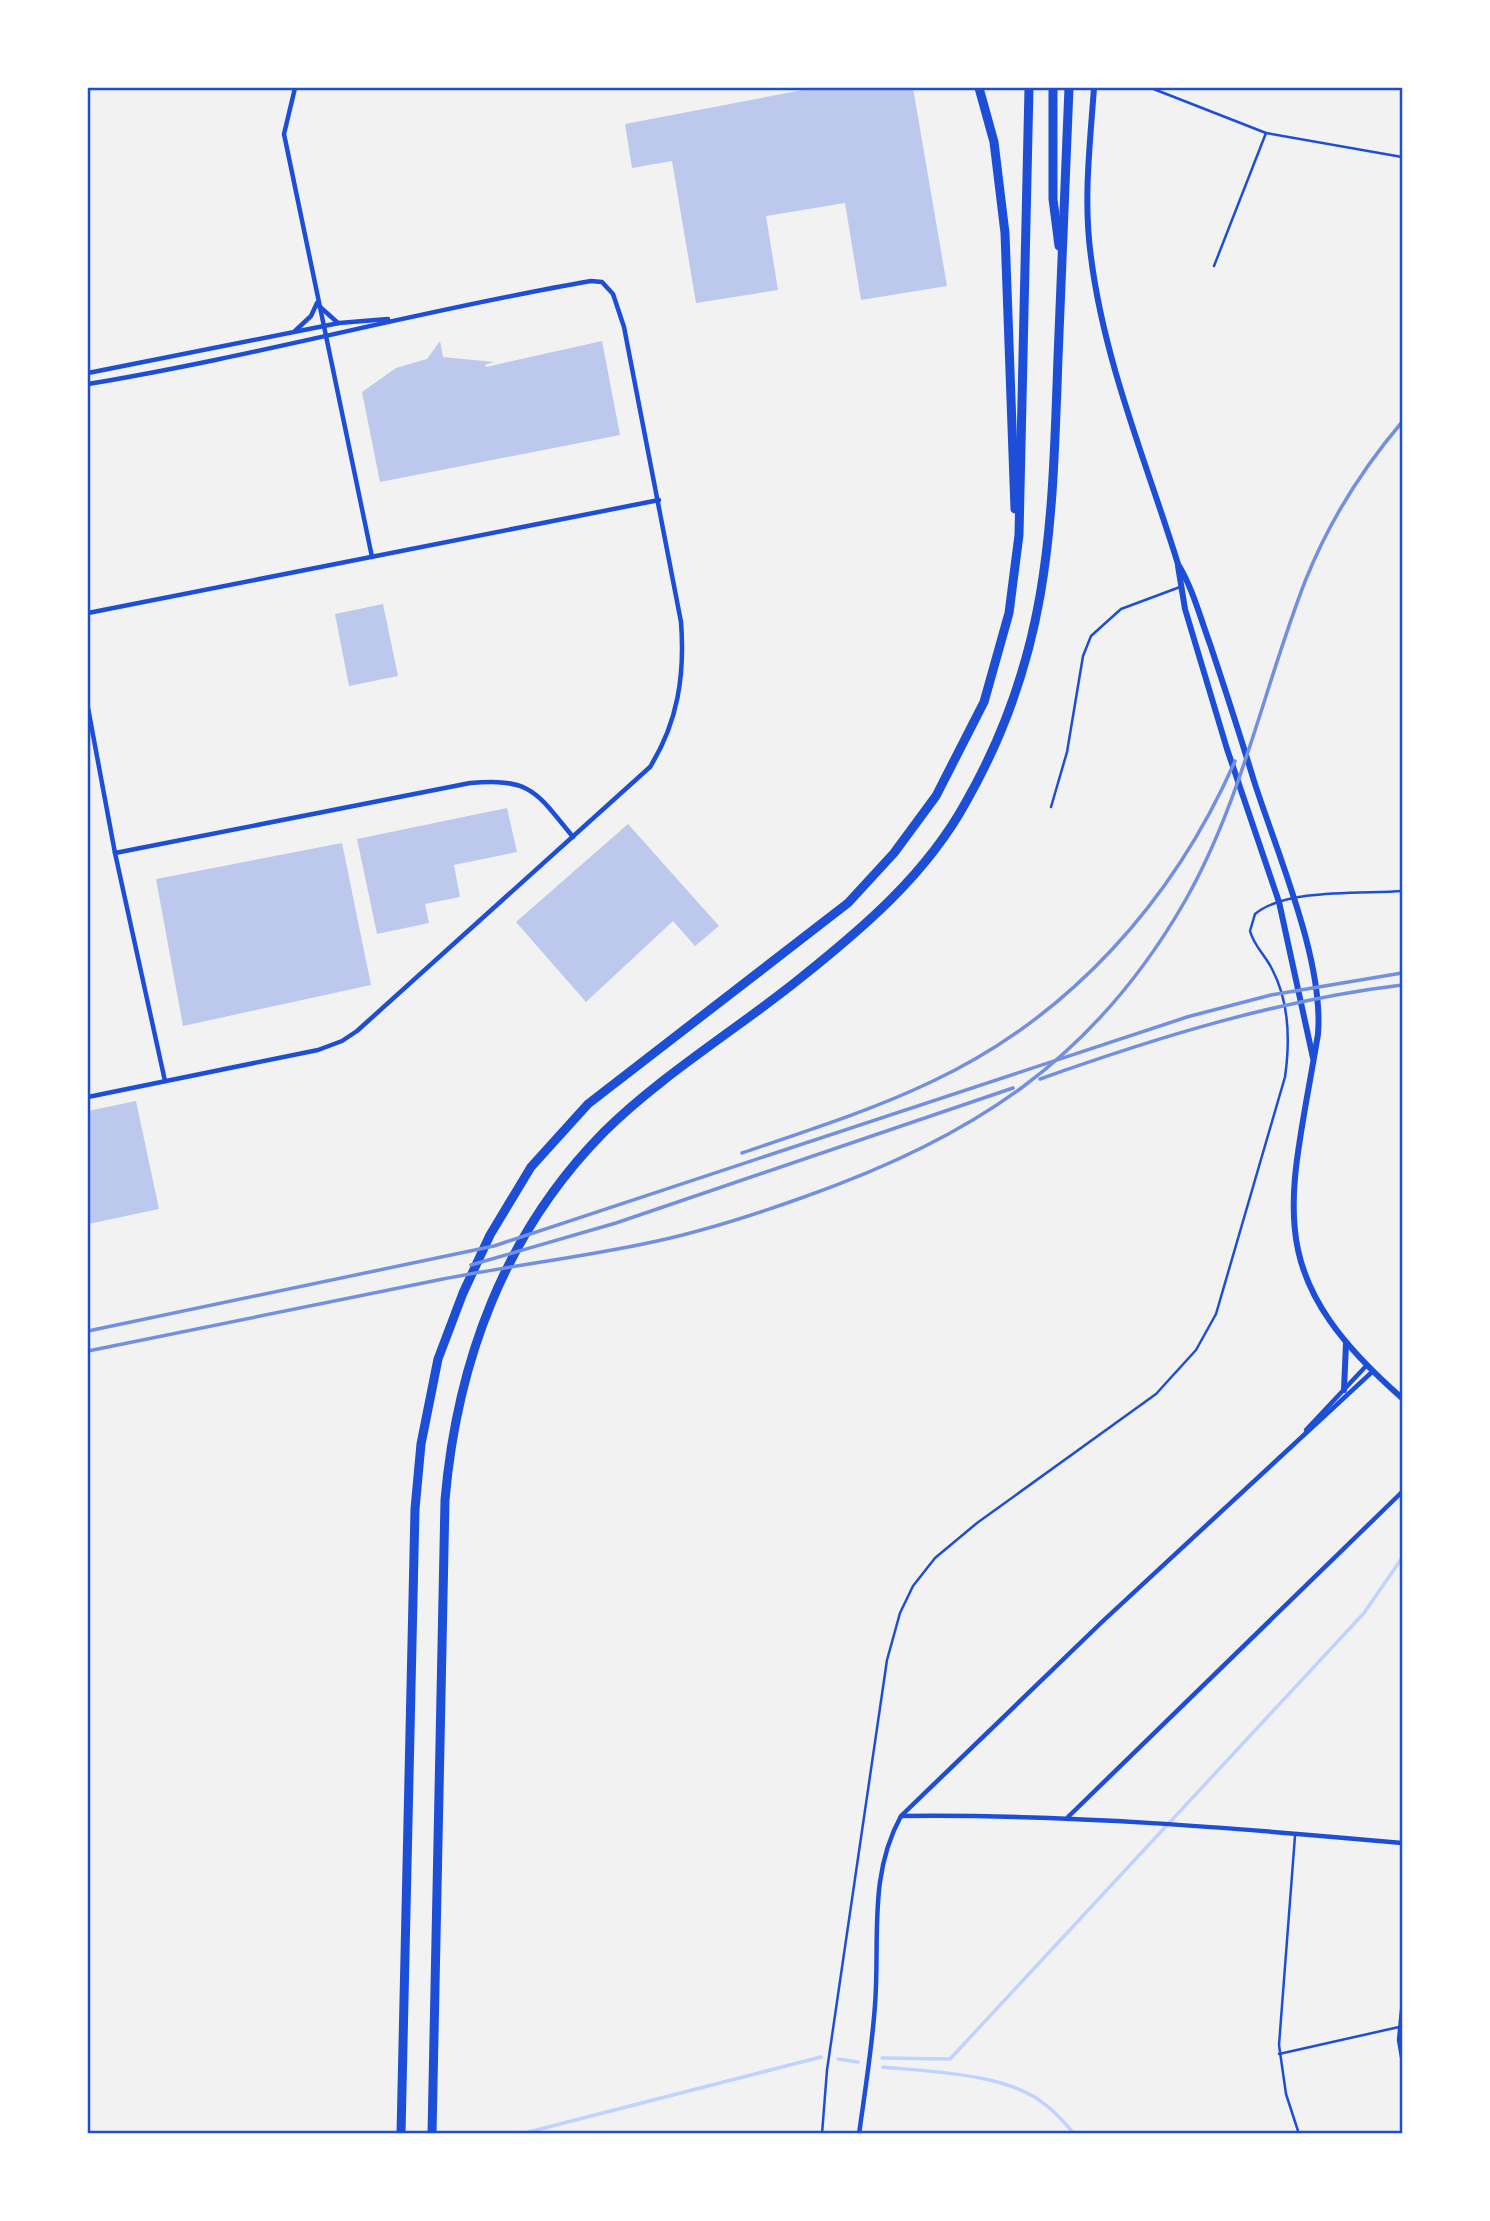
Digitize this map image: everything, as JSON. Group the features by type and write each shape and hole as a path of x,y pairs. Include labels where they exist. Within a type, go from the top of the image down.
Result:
{"highway":[{"path":"979,88 994,142 1004,221 1015,510 1019,535"},
{"path":"1053,88 1053,199 1061,257"},
{"path":"432,2133 445,1500 460,1397 476,1337 502,1274 533,1221 563,1179 606,1130 861,929 917,873 964,807 996,748 1021,682 1038,616 1050,540 1069,88"},
{"path":"401,2133 415,1509 421,1444 438,1359 463,1293 490,1235 531,1167 588,1104 848,903 894,853 936,796 984,702 1009,612 1019,535 1029,89"}],"street":[{"path":"295,88 284,134 372,557"},
{"path":"1094,88 1087,201 1095,282 1115,362 1178,565 1189,585 1232,709 1292,899 1310,960 1319,1008 1318,1034 1292,1202 1294,1241 1314,1297 1346,1342 1372,1372 1402,1398"},
{"path":"88,384 326,337 392,319 591,281 602,282 610,288 624,327 681,622 683,655 674,716 665,743 650,767 342,1041 318,1050 88,1097"},
{"path":"317,302 339,323"},
{"path":"294,332 312,316 317,302"},
{"path":"88,373 339,323 392,319"},
{"path":"103,370 105,381"},
{"path":"88,613 659,500"},
{"path":"1178,565 1180,587 1247,812 1279,902 1313,1060"},
{"path":"88,708 115,853 165,1081"},
{"path":"115,853 470,783 499,780 519,784 538,794 573,837"},
{"path":"1344,1390 1346,1342"},
{"path":"1301,1436 1367,1365"},
{"path":"859,2133 868,2074 876,1987 878,1883 883,1857 901,1816 956,1761 1372,1372"},
{"path":"1067,1817 1402,1492"},
{"path":"901,1816 1067,1817 1154,1821 1402,1843"},
{"path":"1402,2010 1399,2044 1402,2057"}],"lane":[{"path":"1151,88 1266,132 1402,157"},
{"path":"1214,265 1266,132"},
{"path":"1051,807 1067,752 1083,656 1091,636 1121,609 1180,587"},
{"path":"822,2133 827,2070 887,1660 900,1613 922,1574 952,1542 1156,1394 1183,1367 1208,1331 1226,1286 1285,1077 1288,1041 1281,993 1272,968 1250,931 1255,914 1279,902 1292,899 1402,891"},
{"path":"1295,1834 1279,2054 1286,2094 1299,2133"},
{"path":"1279,2054 1402,2027"}],"building":[{"path":"813,88 913,88 947,286 861,300 845,203 766,216 778,290 696,303 672,161 632,168 625,124"},
{"path":"440,341 443,357 494,362 485,365 486,367 602,341 620,435 380,482 362,392 396,368 427,359"},
{"path":"383,604 398,676 349,686 335,614"},
{"path":"507,808 517,852 454,865 460,897 425,904 429,923 377,934 357,839"},
{"path":"628,824 719,926 695,946 673,921 586,1002 516,922"},
{"path":"342,843 371,985 183,1026 156,879"},
{"path":"136,1101 159,1209 88,1224 88,1111"}],"waterway":[{"path":"882,2058 950,2059 1364,1613 1402,1558"},
{"path":"521,2134 821,2057"},
{"path":"838,2059 858,2062"},
{"path":"883,2067 969,2076 1012,2087 1047,2106 1074,2134"}],"railway":[{"path":"88,1351 443,1279 664,1240 704,1229 784,1204 865,1174 922,1148 974,1119 1023,1086 1069,1049 1111,1006 1149,957 1185,901 1222,824 1291,619 1315,558 1348,496 1402,422"},
{"path":"742,1153 838,1120 931,1082 981,1055 1029,1024 1072,989 1149,907 1210,812 1235,761"},
{"path":"88,1331 494,1246 1187,1017 1271,995 1402,973"},
{"path":"1040,1079 1174,1035 1264,1010 1402,985"},
{"path":"471,1265 616,1223 1013,1088"}]}
